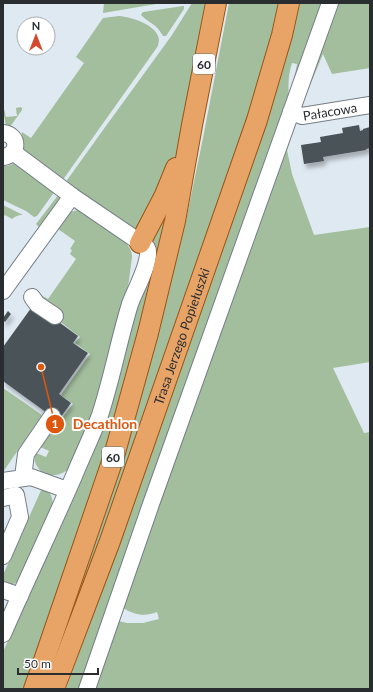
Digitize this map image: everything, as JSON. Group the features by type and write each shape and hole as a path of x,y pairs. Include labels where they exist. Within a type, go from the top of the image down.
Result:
{"main road":[{"name":"60","path":"34,689 114,456 148,333 175,221 216,3"},
{"name":"Trasa Jerzego Popiełuszki","path":"54,689 112,534 257,120 282,35 289,3"},
{"path":"140,243 165,195 192,125"}],"street":[{"path":"87,689 151,504 330,3"},
{"name":"Pałacowa","path":"291,112 302,116 370,105"},
{"path":"3,133 8,134 13,138 15,145 8,155 72,196 148,248 148,258 130,303 114,366 99,416 3,634"},
{"path":"3,291 72,196"},
{"path":"32,297 37,304 56,316"},
{"path":"24,477 26,454 52,416"},
{"path":"3,481 31,476 67,490"},
{"path":"3,498 16,496 20,517 3,556"},
{"path":"3,590 20,596"}],"green space":[{"path":"104,3 162,3 103,13"},
{"path":"192,3 205,3 178,150 173,165 140,228 135,230 65,183 172,35"},
{"path":"229,3 280,3 264,71 57,670 54,661 129,437 161,323 185,225"},
{"path":"300,3 327,3 293,84 297,64 292,63 288,90 289,100 84,689 66,689 137,495 292,33"},
{"path":"333,3 370,3 370,68 332,74 323,54 301,107 287,150 292,174 314,235 370,227 370,362 333,368 364,433 370,432 370,689 90,689 114,620 127,623 143,623 159,619 157,612 140,614 123,608"},
{"path":"184,6 184,9 166,36 163,36 155,26 141,15 143,12"},
{"path":"119,16 137,20 149,26 157,35 159,40 158,46 62,181 24,151 22,132 31,138 84,63 76,57 103,18"},
{"path":"21,107 22,110 10,127 6,126 3,110 4,109 6,117 17,116 16,108"},
{"path":"15,163 55,191 37,216 34,217 26,211 3,200 3,166 8,166"},
{"path":"176,185 112,436 25,689 3,689 3,652 59,524 147,241"},
{"path":"59,194 61,200 43,226 39,227 36,224"},
{"path":"3,205 23,215 12,219 5,215 3,217"},
{"path":"78,210 83,211 122,239 130,249 132,257 125,301 98,402 70,468 57,475 48,475 40,470 36,464 35,456 36,453 46,457 49,451 38,446 52,426 55,427 73,404 61,395 90,354 75,343 80,337 58,320 37,299 41,295 48,299 76,259 70,254 72,250 70,249 75,241 58,229 53,236 50,234 70,212"},
{"path":"3,388 42,415 3,472"},
{"path":"43,486 51,496 53,508 22,578 14,584 3,583 3,575"}],"building":[{"path":"359,125 360,131 370,127 370,148 366,150 323,157 324,161 304,164 301,145 321,142 320,137 343,133 342,128"},
{"path":"34,304 78,336 73,343 88,353 59,394 71,403 58,421 3,381 3,347"},
{"path":"8,311 11,314 5,322 3,318"}],"place":[{"name":"Decathlon","path":"41,367"}]}
